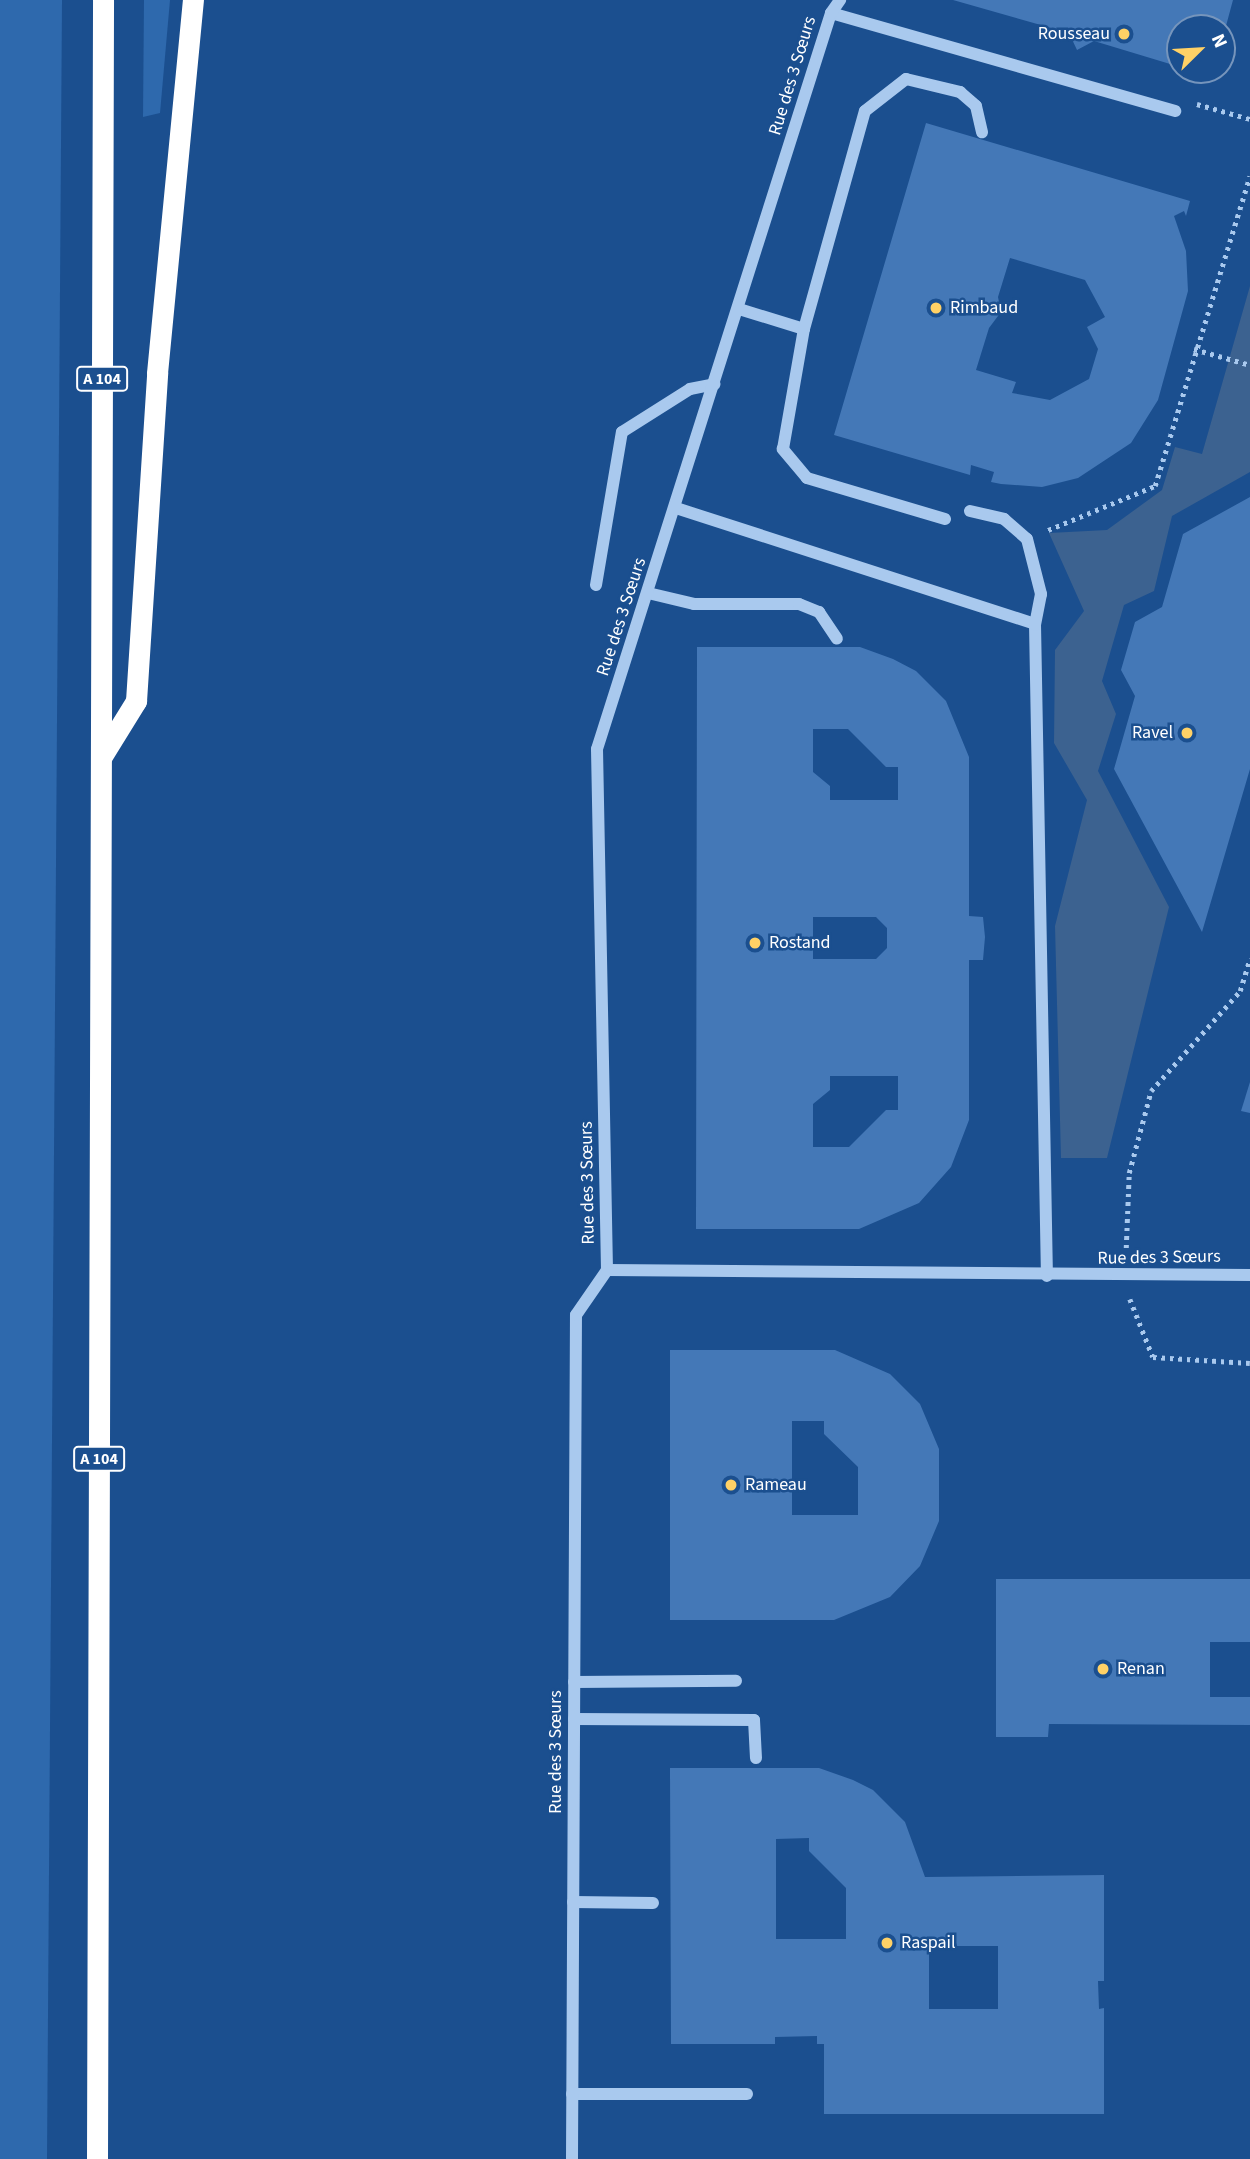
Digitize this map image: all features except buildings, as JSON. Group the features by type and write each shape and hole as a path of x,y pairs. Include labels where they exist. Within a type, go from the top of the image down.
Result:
{"highway":[{"name":"A 104","path":"97,2159 103,0"},
{"path":"101,758 136,701 157,373 193,0"}],"street":[{"name":"Rue des 3 Sœurs","path":"572,2159 576,1315 607,1270 597,749 676,508 831,13 840,0"},
{"path":"831,13 1175,111"},
{"path":"945,519 807,478 783,449 804,329 864,111 906,79 960,92 976,106 982,132"},
{"path":"739,309 804,329"},
{"path":"596,585 622,432 690,388 715,384"},
{"path":"676,508 1035,624"},
{"path":"970,511 1004,519 1027,539 1041,594 1035,624 1047,1276"},
{"path":"648,593 694,604 799,604 819,612 837,639"},
{"name":"Rue des 3 Sœurs","path":"607,1270 1125,1277 1250,1275"},
{"path":"574,1682 736,1681"},
{"path":"574,1719 754,1720 756,1758"},
{"path":"573,1902 653,1903"},
{"path":"572,2094 747,2094"}],"path":[{"path":"1175,111 1199,104 1250,119"},
{"path":"1027,539 1155,486 1194,349 1250,176"},
{"path":"1194,349 1250,365"},
{"path":"1250,959 1240,991 1151,1091 1129,1172 1125,1277 1136,1325 1153,1357 1250,1363"}],"shaded area":[{"path":"0,0 62,0 47,2159 0,2159"},
{"path":"144,0 170,0 160,113 143,117"},
{"path":"1250,286 1250,472 1172,516 1154,591 1124,605 1102,681 1116,714 1098,771 1169,907 1107,1158 1061,1158 1055,926 1087,800 1054,743 1055,650 1084,611 1049,533 1107,530 1162,490 1175,447 1202,454"}],"place":[{"name":"Rousseau","path":"1124,34"},
{"name":"Rimbaud","path":"936,308"},
{"name":"Ravel","path":"1187,733"},
{"name":"Rostand","path":"755,943"},
{"name":"Rameau","path":"731,1485"},
{"name":"Renan","path":"1103,1669"},
{"name":"Raspail","path":"887,1943"}]}
